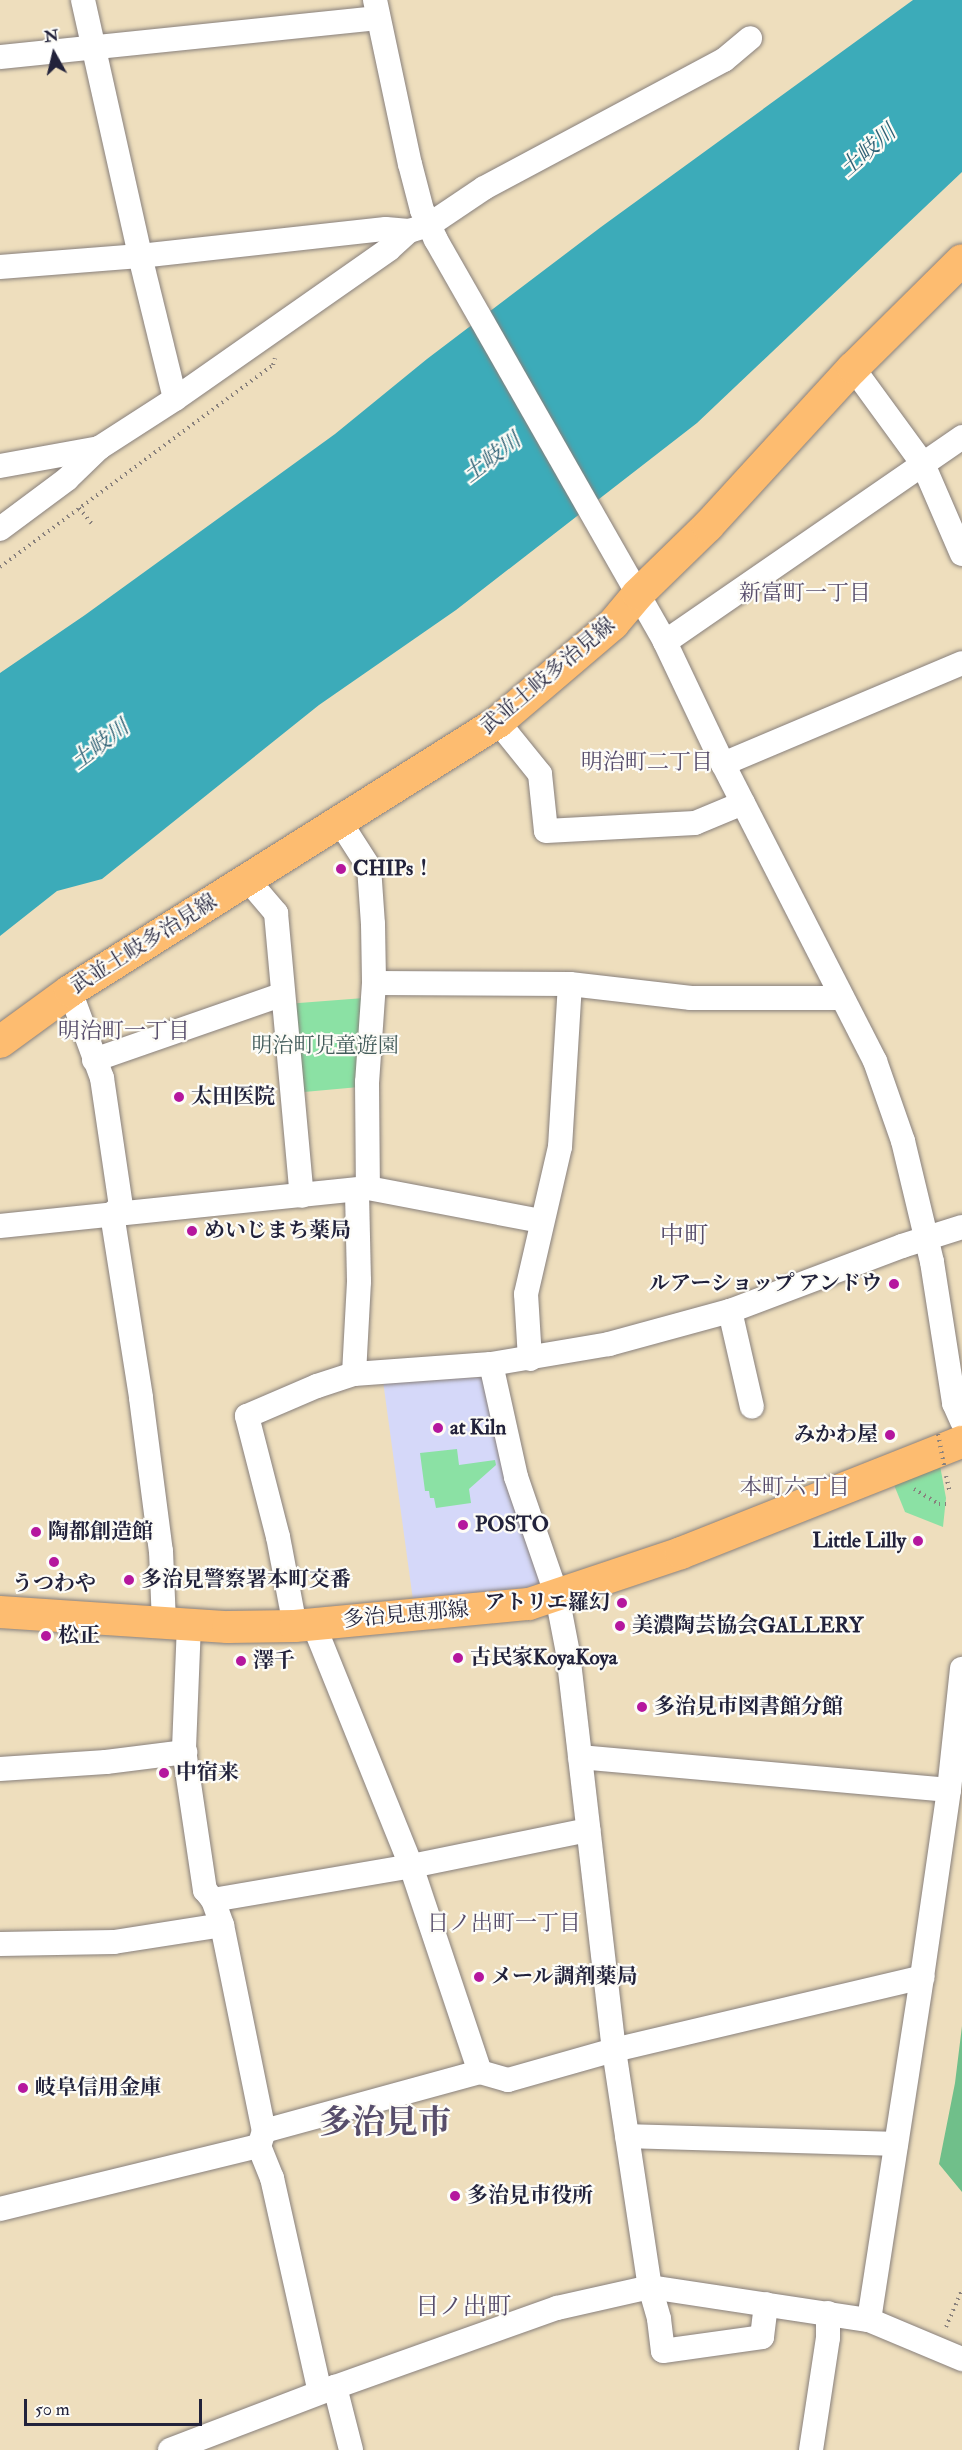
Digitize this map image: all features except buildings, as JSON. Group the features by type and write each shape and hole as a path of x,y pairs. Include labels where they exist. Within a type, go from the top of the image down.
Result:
{"main road":[{"name":"武並土岐多治見線","path":"0,1042 70,991 498,722 613,624 633,585 708,526 853,368 962,260"},
{"name":"多治見恵那線","path":"0,1612 177,1623 304,1624 529,1604 681,1553 948,1447"}],"street":[{"path":"84,0 140,256 176,399"},
{"path":"0,57 94,48 376,9 425,232 665,642 723,764 875,1061 903,1141 932,1262 954,1403 962,1421"},
{"path":"0,529 67,479 99,448 176,399 389,249 425,232 484,188 724,60 750,38"},
{"path":"0,267 140,256 386,229 425,232"},
{"path":"853,368 923,464 962,554"},
{"path":"665,642 962,437"},
{"path":"0,466 99,448"},
{"path":"723,764 962,663"},
{"path":"498,722 540,774 546,831 695,823 743,803"},
{"path":"340,822 369,867 374,982 367,1082 354,1374"},
{"path":"247,879 276,914 302,1196"},
{"path":"374,982 570,984 691,998 842,998"},
{"path":"0,1226 363,1189 545,1220 560,1147 570,984"},
{"path":"70,991 98,1069 121,1206 112,1214"},
{"path":"98,1069 283,994"},
{"path":"112,1214 141,1398 161,1551 177,1623 185,1752 205,1890 213,1900 222,1925 249,2021 262,2138 328,2390 351,2450"},
{"path":"530,1359 526,1294 541,1221"},
{"path":"480,2072 436,1973 411,1866 304,1624 278,1537 247,1416 316,1386 354,1374 491,1364 609,1344 730,1311 925,1238 962,1227"},
{"path":"730,1311 752,1407"},
{"path":"491,1364 516,1477 557,1596 568,1653 614,2050 650,2287 659,2319 663,2351 762,2337 766,2304"},
{"path":"869,2320 949,1790 962,1669"},
{"path":"0,1769 106,1762 185,1752"},
{"path":"580,1757 949,1790"},
{"path":"213,1900 411,1866 588,1830"},
{"path":"0,1944 114,1942 222,1925"},
{"path":"0,2209 262,2138 480,2072 508,2080 614,2050 922,1977"},
{"path":"627,2136 896,2144"},
{"path":"170,2450 557,2307 650,2287 869,2320 962,2359"},
{"path":"811,2450 828,2338 828,2313"}],"path":[{"path":"0,567 273,365"},
{"path":"79,508 83,498"},
{"path":"79,508 93,525"},
{"path":"913,1488 939,1504 950,1504"},
{"path":"938,2347 962,2290"}],"shaded area":[{"path":"486,1377 546,1586 413,1600 383,1381"}],"green space":[{"name":"明治町児童遊園","path":"364,998 359,1087 293,1093 286,1004"},
{"path":"457,1449 459,1465 495,1460 496,1465 469,1489 471,1503 436,1508 434,1498 430,1498 429,1491 425,1491 420,1453"},
{"path":"939,1460 946,1498 943,1527 905,1512 892,1480"},
{"path":"962,2026 962,2192 939,2164 955,2083"}],"water":[{"name":"土岐川","path":"913,0 962,0 962,172 697,423 456,610 319,705 102,879 57,891 0,936 0,673 85,615 335,434 427,359 601,227"}],"place":[{"name":"CHIPs！","path":"341,869"},
{"name":"太田医院","path":"179,1097"},
{"name":"めいじまち薬局","path":"192,1231"},
{"name":"ルアーショップ アンドウ","path":"894,1284"},
{"name":"at Kiln","path":"438,1428"},
{"name":"みかわ屋","path":"890,1435"},
{"name":"POSTO","path":"463,1525"},
{"name":"陶都創造館","path":"36,1532"},
{"name":"Little Lilly","path":"918,1541"},
{"name":"うつわや","path":"54,1562"},
{"name":"多治見警察署本町交番","path":"129,1580"},
{"name":"アトリエ羅幻","path":"622,1603"},
{"name":"美濃陶芸協会GALLERY","path":"620,1626"},
{"name":"松正","path":"46,1636"},
{"name":"古民家KoyaKoya","path":"458,1658"},
{"name":"澤千","path":"241,1661"},
{"name":"多治見市図書館分館","path":"642,1707"},
{"name":"中宿来","path":"164,1773"},
{"name":"メール調剤薬局","path":"479,1977"},
{"name":"岐阜信用金庫","path":"23,2088"},
{"name":"多治見市役所","path":"455,2196"}],"district":[{"name":"新富町一丁目","path":"805,594"},
{"name":"明治町二丁目","path":"647,763"},
{"name":"明治町一丁目","path":"124,1032"},
{"name":"中町","path":"684,1236"},
{"name":"本町六丁目","path":"795,1488"},
{"name":"日ノ出町一丁目","path":"504,1924"},
{"name":"多治見市","path":"385,2123"},
{"name":"日ノ出町","path":"463,2307"}]}
